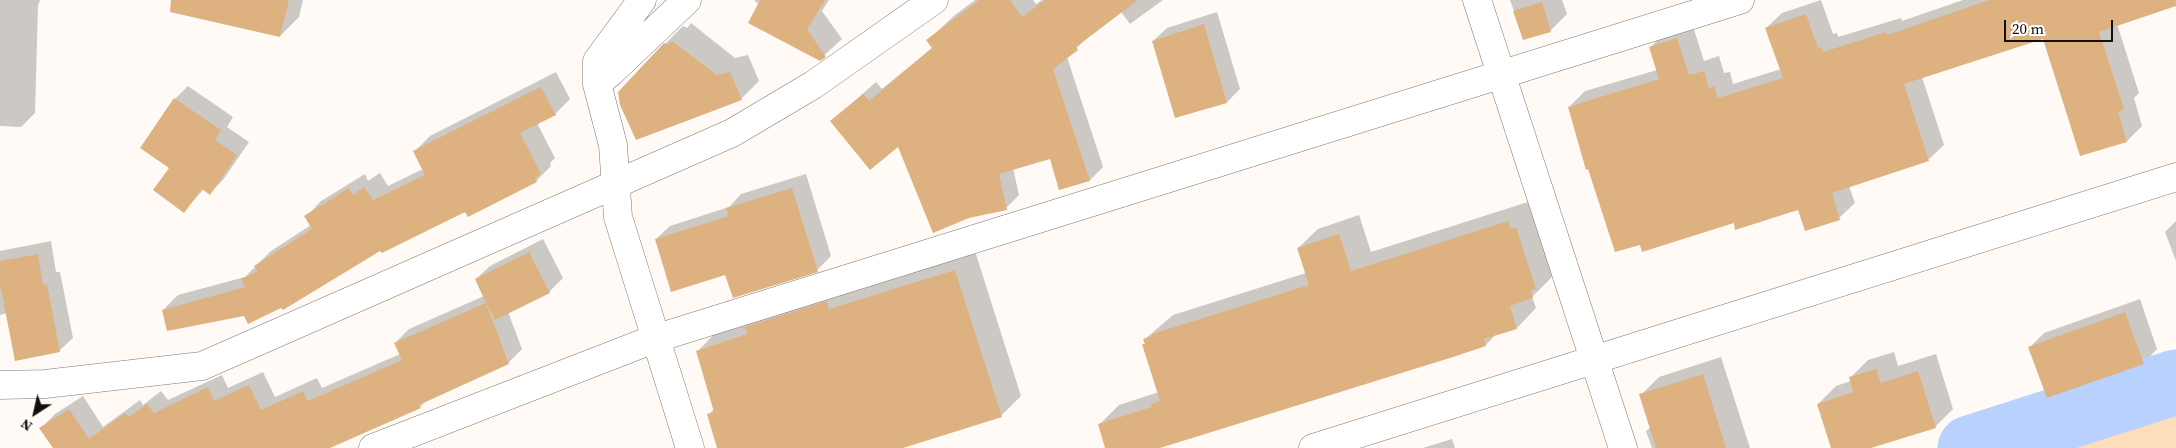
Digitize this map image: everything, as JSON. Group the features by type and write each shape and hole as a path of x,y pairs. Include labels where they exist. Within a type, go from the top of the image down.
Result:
{"street":[{"path":"642,0 597,61 596,84 613,145 618,217 654,339 690,448"},
{"path":"596,84 687,0"},
{"path":"0,385 45,384 202,366 732,133 813,85 934,0"},
{"path":"1477,0 1623,448"},
{"path":"373,448 654,339 1740,0"},
{"path":"1313,448 2176,176"}],"shaded area":[{"path":"2176,401 2176,448 2028,448"}],"building":[{"path":"171,0 289,0 280,37 170,12"},
{"path":"760,0 825,0 807,29 826,57 820,61 748,23"},
{"path":"979,0 1010,0 1022,17 1045,0 1138,0 1076,47 1078,50 1053,69 1090,181 1059,190 1050,159 999,174 1007,210 969,218 933,233 898,147 870,170 830,121 863,94 869,101 932,48 926,40"},
{"path":"1989,0 2176,0 2176,6 2099,32 2124,109 2118,112 2127,142 2080,156 2043,39 1904,84 1929,161 1832,193 1840,220 1805,231 1798,210 1735,230 1734,223 1642,252 1640,245 1615,252 1588,169 1586,170 1568,107 1659,79 1649,47 1677,38 1689,75 1704,71 1709,88 1714,86 1718,98 1783,78 1765,28 1806,14 1818,48 1821,47 1823,52 1886,32 1887,35"},
{"path":"1542,2 1551,32 1523,40 1513,11"},
{"path":"1204,24 1227,103 1175,118 1152,41"},
{"path":"672,41 717,75 730,72 742,100 636,140 620,105 618,92 664,43 668,45"},
{"path":"541,87 556,115 520,133 541,174 535,178 537,182 468,217 465,212 382,253 380,251 283,310 281,308 248,324 244,316 167,331 162,310 245,287 241,279 258,271 254,266 312,229 304,216 349,188 353,195 364,187 373,200 425,175 413,151"},
{"path":"174,98 221,130 215,140 237,155 210,195 202,189 184,213 153,190 169,168 140,148"},
{"path":"792,188 818,272 733,298 725,275 671,292 655,239 729,216 726,208"},
{"path":"1508,221 1511,229 1516,227 1536,289 1531,290 1533,298 1510,306 1517,329 1484,339 1486,346 1453,357 1160,448 1105,448 1098,424 1152,407 1151,404 1160,401 1142,344 1145,344 1143,339 1152,336 1152,334 1309,285 1297,248 1339,234 1351,271"},
{"path":"529,252 550,293 495,320 475,279"},
{"path":"38,254 43,285 47,284 60,352 15,361 0,284 0,261"},
{"path":"955,270 1002,417 903,448 717,448 707,414 714,412 696,351 747,334 745,327 827,301 829,309"},
{"path":"486,303 509,364 419,405 421,408 330,448 53,448 39,428 69,409 89,439 125,413 129,417 147,404 154,413 208,387 214,401 249,385 261,410 303,391 308,401 402,360 394,343"},
{"path":"2125,312 2144,364 2047,398 2028,347"},
{"path":"1876,369 1881,383 1918,371 1936,428 1871,448 1831,448 1817,404 1853,392 1849,377"},
{"path":"1703,374 1726,448 1656,448 1639,394"}],"waterway":[{"path":"1970,448 2176,382"}]}
